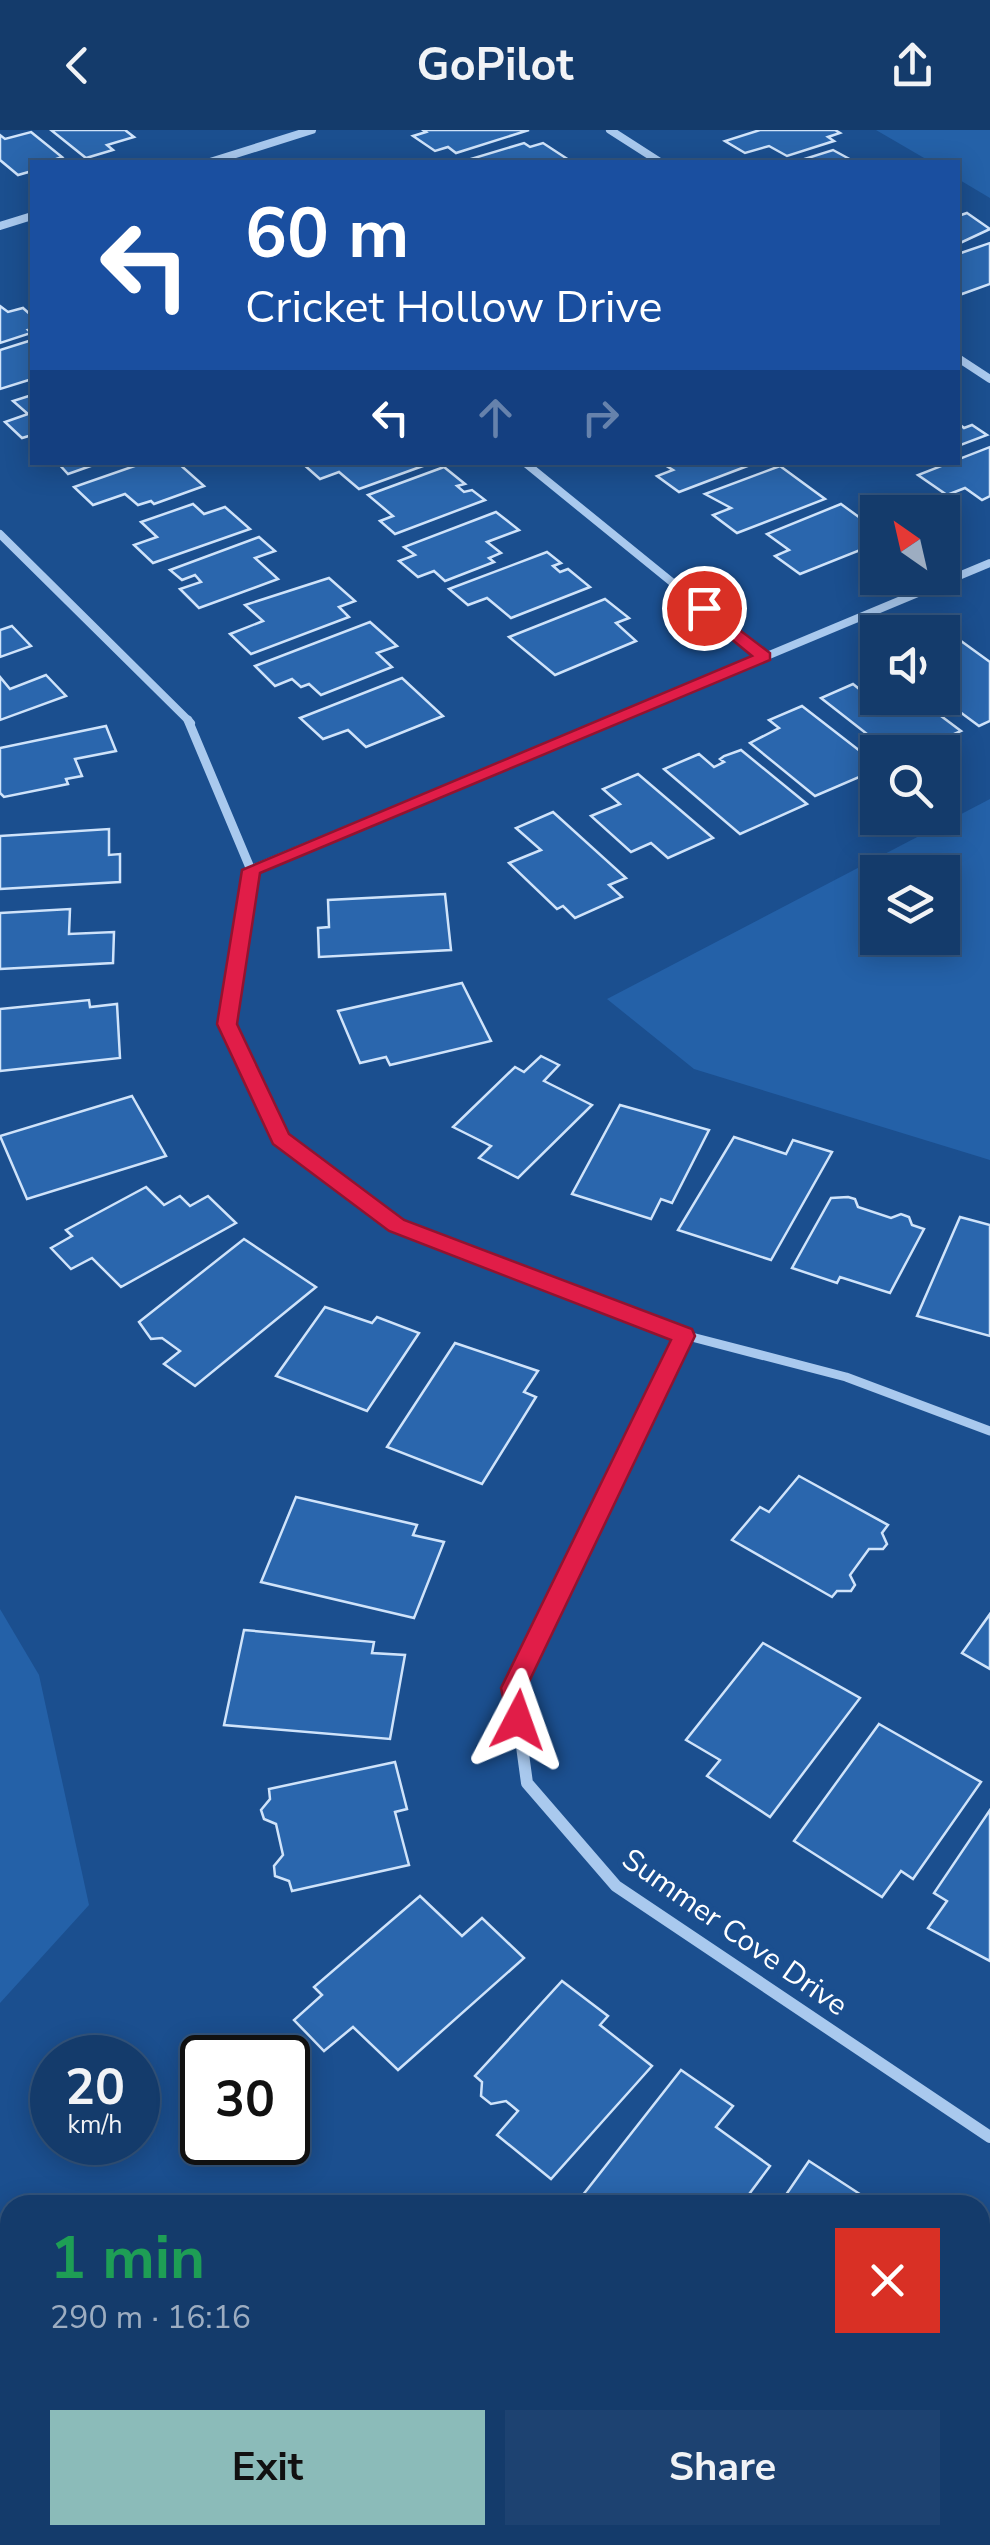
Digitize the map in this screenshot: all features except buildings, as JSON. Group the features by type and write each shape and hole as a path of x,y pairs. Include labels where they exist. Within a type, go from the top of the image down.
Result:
{"street":[{"path":"216,160 312,130"},
{"path":"610,130 657,160"},
{"path":"0,226 30,217"},
{"path":"960,359 990,379"},
{"path":"528,465 764,657"},
{"path":"0,534 192,724 251,870 227,1024 281,1138 397,1225 684,1336 846,1377 990,1431"},
{"path":"251,870 990,563"},
{"name":"Summer Cove Drive","path":"684,1336 514,1688 527,1783 616,1886 990,2138"}],"shaded area":[{"path":"876,130 990,130 990,198 960,180 960,160 928,160"},
{"path":"990,799 990,1160 694,1069 607,999 860,867 860,955 960,955 960,855 883,855 921,835 960,835 960,815"},
{"path":"0,1609 39,1675 89,1905 0,2003"}],"route":[{"path":"518,1720 514,1688 684,1336 397,1225 281,1138 227,1024 251,870 764,657 704,608"}]}
